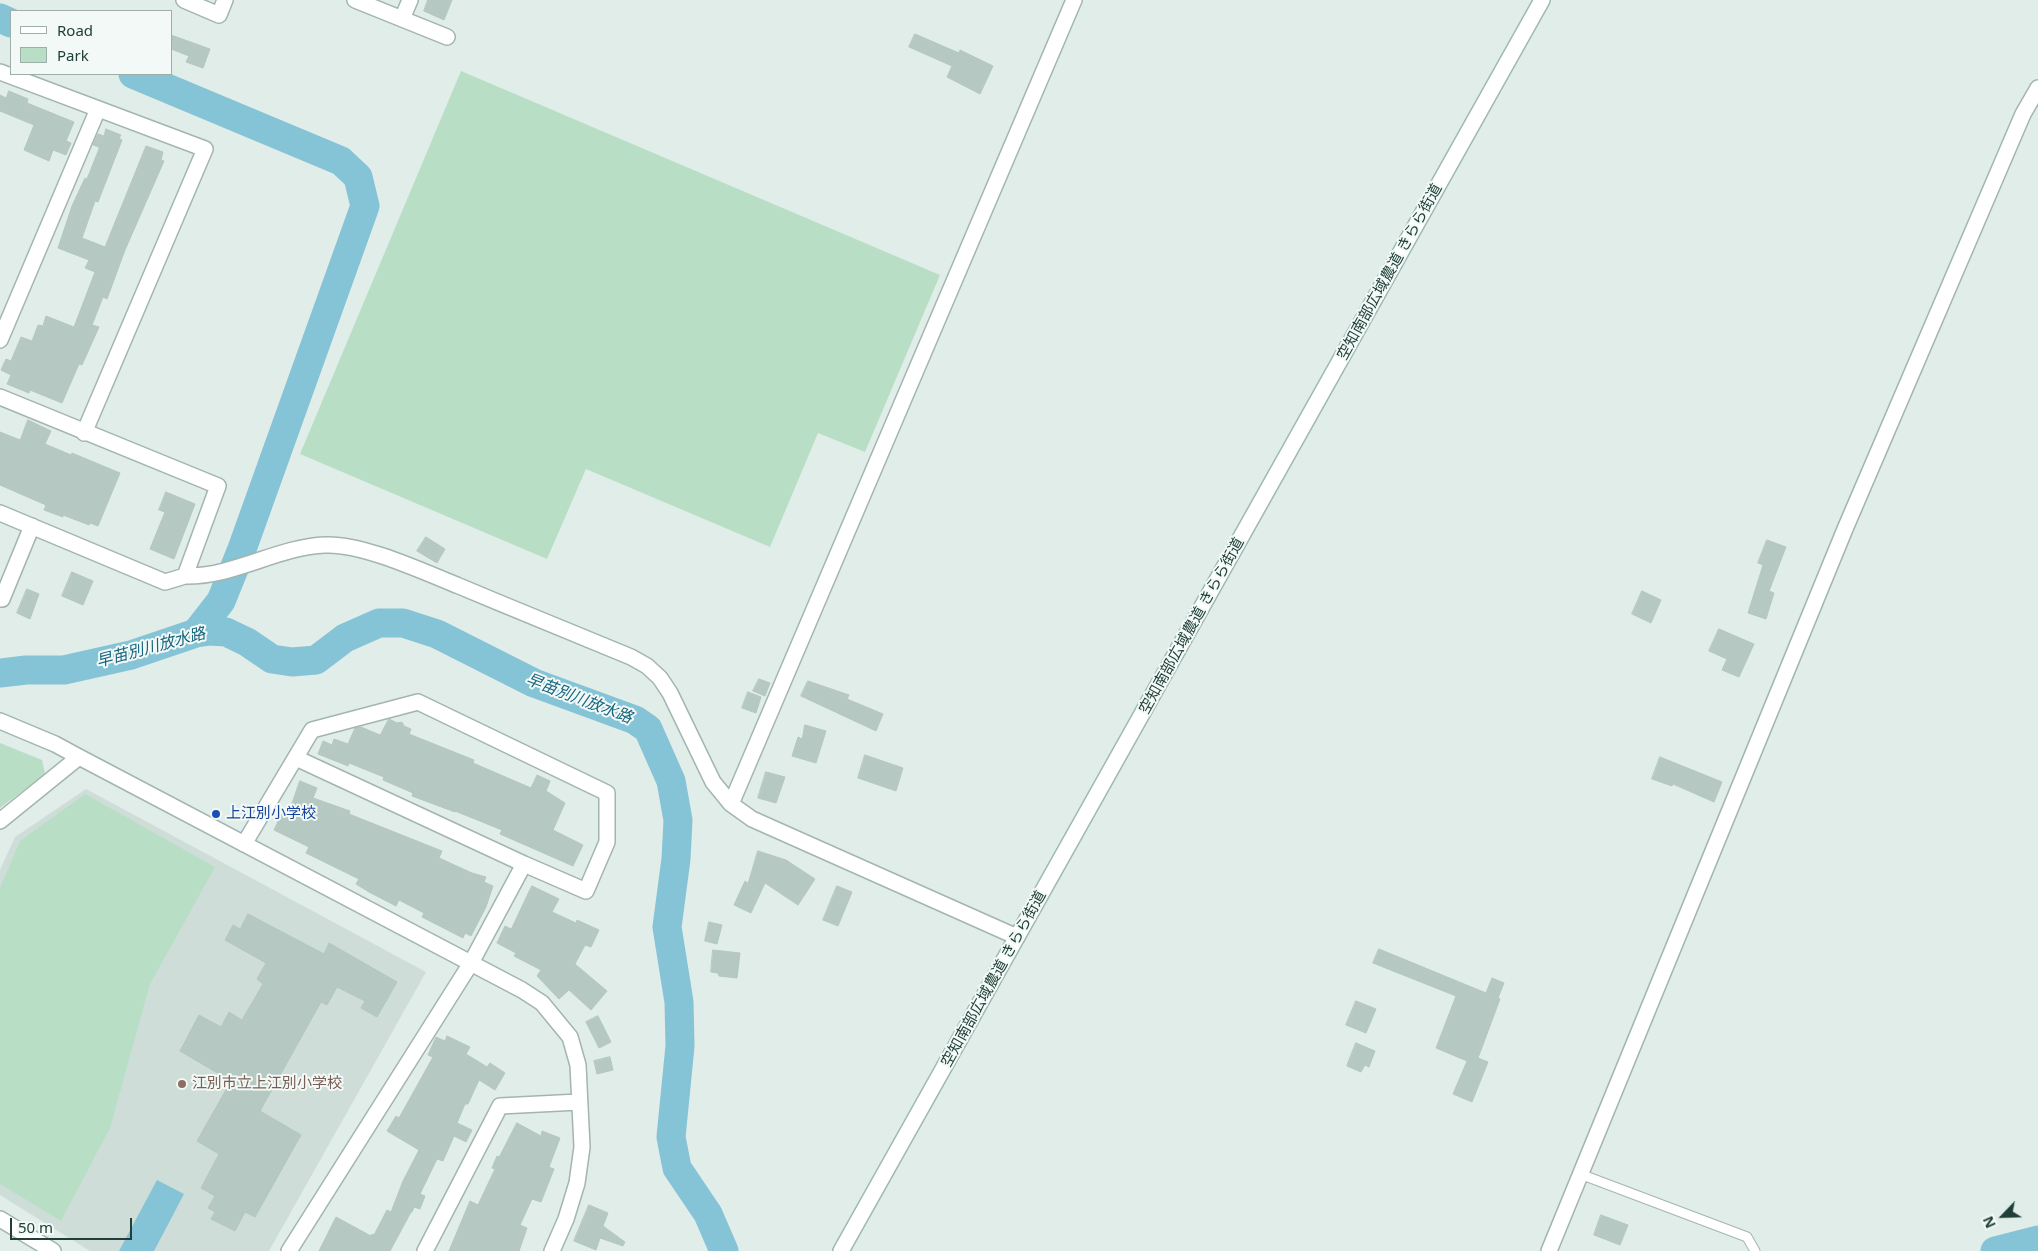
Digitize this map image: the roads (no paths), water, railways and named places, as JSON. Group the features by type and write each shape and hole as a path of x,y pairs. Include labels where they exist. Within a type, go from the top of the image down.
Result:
{"street":[{"path":"184,0 219,15 225,0"},
{"path":"355,0 447,37"},
{"path":"402,19 410,0"},
{"path":"731,804 1074,0"},
{"name":"空知南部広域農道 きらら街道","path":"841,1251 1542,0"},
{"path":"0,72 206,149 84,432"},
{"path":"1549,1251 1845,529 2023,114 2038,88"},
{"path":"0,340 98,109"},
{"path":"0,397 218,486 185,576"},
{"path":"0,513 165,582 185,576 202,576 244,567 298,549 326,545 355,549 398,561 622,653 647,666 660,678 670,693 713,782 731,804 752,819 1017,937"},
{"path":"0,599 2,599 32,526"},
{"path":"244,844 312,730 418,702 607,793 607,842 586,891 296,758"},
{"path":"0,721 79,757 522,990 542,1003 570,1037 578,1065 582,1147 577,1183 566,1219 552,1251"},
{"path":"0,821 79,757"},
{"path":"289,1251 470,963 524,864"},
{"path":"425,1251 500,1106 579,1102"},
{"path":"0,1219 53,1251"}],"lane":[{"path":"1580,1174 1747,1237 1755,1251"}],"water":[{"path":"157,1180 184,1194 154,1251 119,1251"}],"waterway":[{"path":"0,18 10,23"},
{"path":"135,75 341,161 358,177 365,206 242,549 221,601 196,633"},
{"name":"早苗別川放水路","path":"0,673 26,670 64,670 131,655 196,633 210,631 226,632 247,642 272,659 292,662 316,660 345,638 379,623 403,623 437,634 534,683 635,720 648,729 671,781 678,820 676,859 667,927 679,1002 680,1046 671,1137 677,1168 708,1214 724,1251"},
{"name":"早苗別川放水路","path":"1995,1251 2038,1240"}],"place":[{"name":"上江別小学校","path":"216,814"},
{"name":"江別市立上江別小学校","path":"182,1084"}]}
